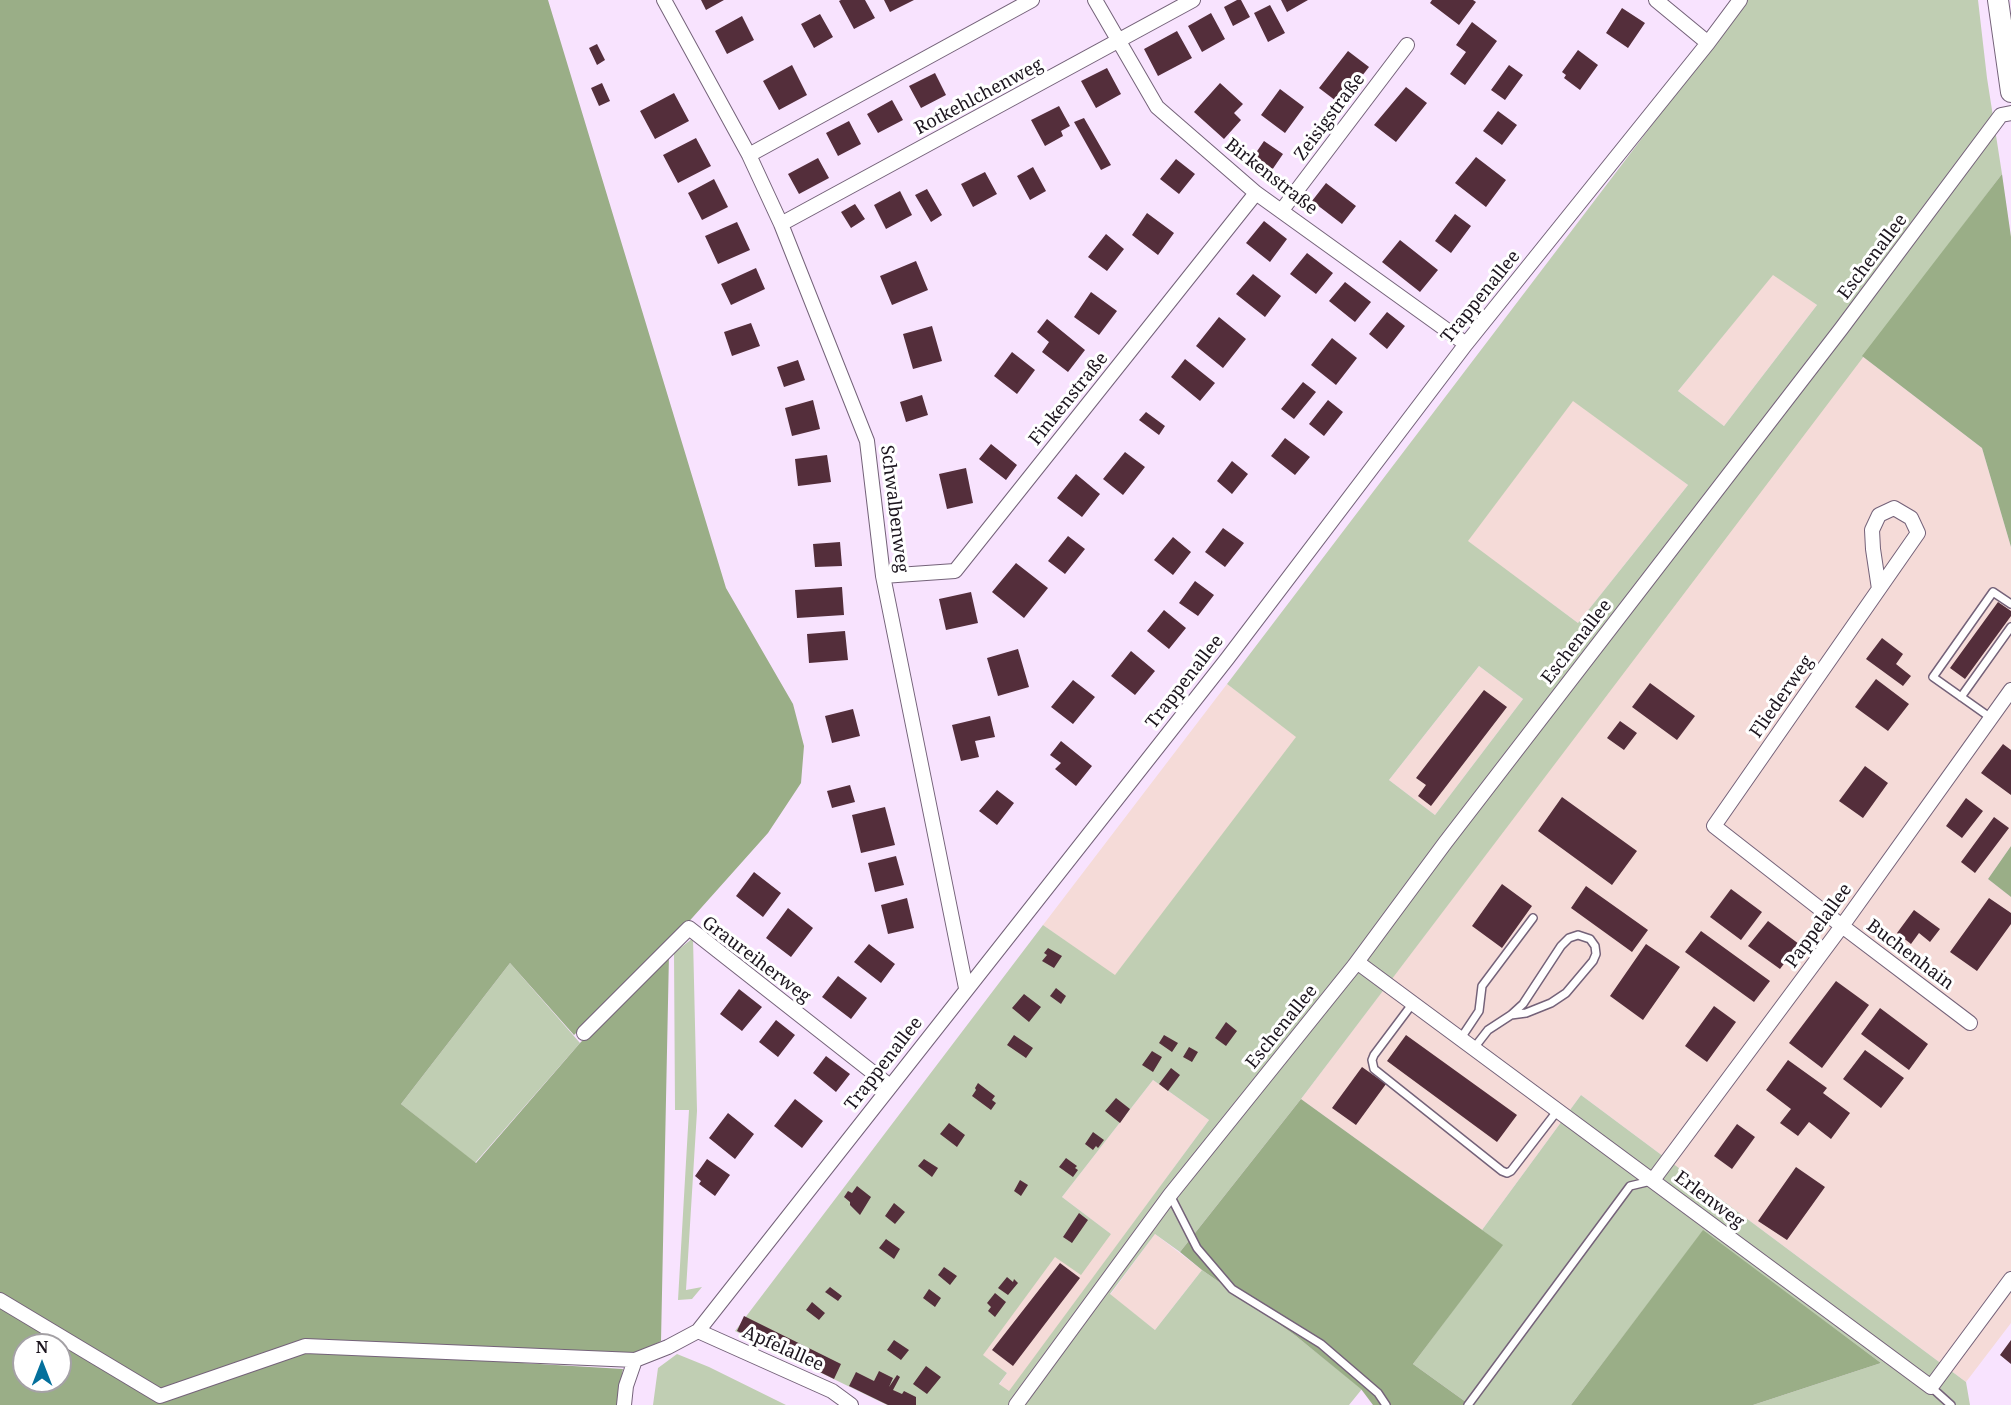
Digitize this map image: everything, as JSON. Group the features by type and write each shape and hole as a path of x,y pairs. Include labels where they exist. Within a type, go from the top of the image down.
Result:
{"main road":[{"path":"1998,0 2011,92"}],"street":[{"name":"Schwalbenweg","path":"664,0 749,154 781,224 867,441 883,576 966,988"},
{"path":"749,154 1032,0"},
{"name":"Birkenstraße","path":"1095,0 1157,107 1256,193 1466,344"},
{"name":"Rotkehlchenweg","path":"781,224 1193,0"},
{"path":"1656,0 1708,43"},
{"name":"Trappenallee","path":"635,1360 668,1347 698,1331 1227,659 1466,344 1740,0"},
{"name":"Zeisigstraße","path":"1282,210 1407,45"},
{"name":"Eschenallee","path":"1016,1405 1170,1195 1357,962 1445,843 1834,339 2001,115 2011,113"},
{"name":"Finkenstraße","path":"883,576 955,571 1256,193"},
{"name":"Fliederweg","path":"1714,826 1918,533 1911,518 1894,508 1879,515 1872,530 1879,589"},
{"name":"Pappelallee","path":"1653,1180 1842,926 2011,690"},
{"name":"Buchenhain","path":"1714,826 1970,1023"},
{"name":"Graureiherweg","path":"584,1033 689,928 890,1086"},
{"name":"Erlenweg","path":"1357,962 1931,1387"},
{"path":"1931,1387 2011,1279"},
{"path":"0,1300 160,1396 304,1346 635,1360 626,1386 624,1405"},
{"name":"Apfelallee","path":"698,1331 832,1391 851,1405"}],"lane":[{"path":"1991,718 1933,677 1994,592 2011,604"},
{"path":"1961,697 2011,627"},
{"path":"1461,1038 1479,1011 1482,986 1533,918"},
{"path":"1474,1048 1488,1030 1523,1004 1561,946 1569,938 1578,935 1590,939 1595,946 1596,954 1586,970 1566,993 1551,1003 1526,1013 1511,1015"},
{"path":"1413,1003 1374,1056 1372,1060 1374,1069 1502,1171 1507,1173 1511,1171 1558,1110"},
{"path":"1468,1405 1630,1186 1653,1180"},
{"path":"1170,1195 1197,1248 1232,1289 1321,1344 1378,1393 1386,1405"},
{"path":"1931,1387 1951,1405"}],"shaded area":[{"path":"1773,274 1817,305 1724,426 1678,391"},
{"path":"1862,356 1982,448 2011,547 2011,846 1988,879 2011,897 2011,1323 1966,1382 1581,1095 1482,1230 1301,1099"},
{"path":"1573,400 1688,485 1578,623 1467,541"},
{"path":"1479,666 1523,699 1435,815 1389,780"},
{"path":"1227,684 1297,737 1115,976 1043,925"},
{"path":"1153,1080 1209,1120 1009,1392 999,1385 1007,1373 982,1355 1055,1256 1111,1234 1062,1197"},
{"path":"1155,1234 1202,1270 1155,1330 1110,1295"}],"green space":[{"path":"0,0 548,0 726,588 793,704 804,746 801,783 768,833 668,945 574,1035 510,963 401,1104 476,1163 580,1043 669,954 661,1341 631,1357 304,1341 161,1392 72,1338 72,1333 64,1333 0,1294"},
{"path":"1747,0 1978,0 2002,174 1301,1099 1180,1252 1155,1234 1110,1294 1155,1330 1202,1270 1296,1336 1362,1389 1349,1405 887,1405 735,1331 1043,925 1115,975 1296,737 1227,684","holes":["1773,275 1817,305 1724,426 1678,391","1573,401 1688,485 1578,623 1468,541","1479,666 1523,699 1435,815 1389,780","1153,1080 1209,1120 1009,1391 999,1384 1007,1373 983,1355 1055,1257 1081,1275 1111,1234 1062,1197"]},
{"path":"2002,174 2011,237 2011,547 1982,448 1862,356"},
{"path":"2011,846 2011,897 1988,879"},
{"path":"693,938 697,1111 686,1290 702,1287 692,1299 678,1300 689,1110 675,1110 674,953"},
{"path":"510,963 580,1043 475,1163 401,1104"},
{"path":"1581,1095 1966,1382 1970,1405 1753,1405 1881,1363 1703,1231 1571,1405 1470,1405 1413,1364 1502,1245 1482,1230"},
{"path":"1301,1099 1503,1245 1413,1364 1470,1405 1373,1405 1361,1389 1296,1336 1180,1252"},
{"path":"1703,1230 1881,1363 1753,1405 1571,1405"},
{"path":"0,1304 48,1333 12,1333 12,1393 72,1393 72,1347 159,1400 304,1350 623,1369 617,1405 0,1405"},
{"path":"677,1354 786,1405 653,1405 658,1368"}],"building":[{"path":"701,0 724,0 706,10"},
{"path":"865,0 875,18 854,29 839,1"},
{"path":"884,0 914,0 890,12"},
{"path":"1241,0 1250,17 1233,26 1224,7"},
{"path":"1281,0 1308,0 1287,12"},
{"path":"1432,0 1473,0 1476,2 1459,25 1430,3"},
{"path":"1270,5 1285,33 1268,42 1254,13"},
{"path":"1622,8 1645,23 1628,48 1606,33"},
{"path":"1211,13 1225,39 1202,52 1188,26"},
{"path":"820,14 833,37 814,48 801,24"},
{"path":"742,16 754,40 727,54 715,31"},
{"path":"1472,22 1497,41 1465,85 1450,74 1466,52 1456,45"},
{"path":"1177,31 1192,58 1158,76 1144,49"},
{"path":"597,44 605,60 597,65 589,48"},
{"path":"1578,50 1598,65 1580,90 1564,78 1566,75 1562,72"},
{"path":"1348,51 1369,67 1340,104 1319,88"},
{"path":"792,65 807,95 779,110 763,81"},
{"path":"1509,65 1523,75 1505,100 1491,90"},
{"path":"1107,68 1121,94 1096,108 1081,81"},
{"path":"935,73 946,95 921,108 909,86"},
{"path":"602,83 610,101 599,106 591,88"},
{"path":"1220,83 1243,104 1234,113 1241,120 1224,139 1194,112"},
{"path":"1406,87 1427,103 1396,142 1374,125"},
{"path":"1280,89 1304,107 1285,133 1261,115"},
{"path":"674,93 689,121 655,139 640,111"},
{"path":"892,100 903,120 878,133 867,114"},
{"path":"1059,106 1070,126 1061,131 1063,136 1045,146 1031,120"},
{"path":"1498,111 1517,125 1502,145 1483,131"},
{"path":"1084,118 1111,165 1101,170 1074,122"},
{"path":"849,121 861,144 838,156 826,133"},
{"path":"696,138 711,166 678,183 663,155"},
{"path":"1264,141 1283,154 1270,173 1251,160"},
{"path":"1476,157 1506,180 1486,207 1455,183"},
{"path":"818,158 829,178 799,194 788,174"},
{"path":"1176,159 1195,174 1179,194 1160,179"},
{"path":"1033,167 1046,191 1030,200 1017,176"},
{"path":"985,172 997,194 973,207 961,184"},
{"path":"714,179 728,207 702,220 688,193"},
{"path":"1326,183 1356,206 1342,224 1312,201"},
{"path":"927,189 942,215 931,222 915,195"},
{"path":"900,191 912,215 886,229 874,205"},
{"path":"855,204 865,219 851,228 841,212"},
{"path":"1147,213 1174,233 1158,255 1132,235"},
{"path":"1455,214 1471,226 1451,253 1435,241"},
{"path":"1264,221 1287,239 1270,262 1246,243"},
{"path":"737,222 750,250 718,264 705,236"},
{"path":"1106,234 1124,249 1107,271 1088,257"},
{"path":"1400,240 1438,270 1420,292 1382,262"},
{"path":"1307,253 1333,273 1316,294 1290,274"},
{"path":"916,261 928,290 892,305 880,276"},
{"path":"756,268 765,289 731,305 721,284"},
{"path":"1253,274 1281,296 1265,317 1236,294"},
{"path":"1345,282 1371,302 1355,322 1329,301"},
{"path":"1091,292 1117,311 1099,335 1074,317"},
{"path":"1387,312 1405,326 1387,349 1369,334"},
{"path":"1219,317 1246,339 1223,368 1196,346"},
{"path":"1047,319 1085,350 1068,372 1042,352 1049,342 1037,332"},
{"path":"751,323 760,346 732,356 724,332"},
{"path":"932,326 942,361 913,369 903,334"},
{"path":"1332,338 1357,358 1336,385 1311,365"},
{"path":"1012,352 1035,370 1017,394 994,376"},
{"path":"1185,359 1215,383 1200,401 1171,377"},
{"path":"798,360 805,380 784,387 777,367"},
{"path":"1303,382 1316,392 1294,419 1281,409"},
{"path":"922,395 928,415 906,422 900,402"},
{"path":"813,400 820,429 792,436 785,408"},
{"path":"1328,400 1343,412 1324,436 1309,424"},
{"path":"1146,412 1165,426 1159,435 1139,420"},
{"path":"1285,438 1310,457 1295,475 1271,456"},
{"path":"991,444 1017,465 1006,480 979,459"},
{"path":"1125,452 1145,467 1123,495 1103,479"},
{"path":"827,455 831,482 798,486 795,459"},
{"path":"1232,461 1248,474 1232,494 1217,481"},
{"path":"966,468 973,503 947,509 939,474"},
{"path":"1076,474 1100,494 1082,517 1057,498"},
{"path":"1223,528 1244,543 1225,567 1205,552"},
{"path":"1068,536 1085,549 1065,574 1048,561"},
{"path":"1173,537 1191,552 1173,575 1154,560"},
{"path":"840,542 842,566 815,567 813,544"},
{"path":"1016,563 1048,588 1024,618 992,592"},
{"path":"1195,581 1214,595 1198,616 1179,603"},
{"path":"842,587 844,615 797,618 795,590"},
{"path":"971,592 978,623 946,630 939,599"},
{"path":"1998,602 2011,611 2011,616 1965,679 1950,668"},
{"path":"1164,610 1186,628 1169,649 1147,631"},
{"path":"845,631 848,660 809,663 807,634"},
{"path":"1882,638 1903,654 1896,664 1911,676 1903,686 1866,659"},
{"path":"1018,649 1029,687 998,696 987,658"},
{"path":"1131,651 1155,671 1135,695 1111,676"},
{"path":"1876,679 1909,704 1888,731 1855,707"},
{"path":"1073,680 1095,697 1073,724 1051,707"},
{"path":"1650,683 1695,716 1677,740 1632,707"},
{"path":"1484,690 1507,707 1431,806 1418,796 1426,785 1416,778"},
{"path":"853,709 860,736 832,743 825,716"},
{"path":"990,716 995,737 975,741 979,757 961,761 952,725"},
{"path":"1620,721 1637,733 1624,750 1607,738"},
{"path":"1061,741 1092,766 1076,786 1055,769 1061,763 1050,755"},
{"path":"2003,744 2011,750 2011,795 1981,773"},
{"path":"1865,766 1888,783 1863,818 1839,801"},
{"path":"850,785 855,802 832,808 827,791"},
{"path":"997,790 1014,803 997,825 979,811"},
{"path":"1562,797 1637,851 1612,885 1538,831"},
{"path":"1966,798 1983,811 1962,838 1946,826"},
{"path":"885,807 895,845 861,853 852,815"},
{"path":"1994,817 2009,828 1975,873 1961,862"},
{"path":"896,856 904,885 875,892 868,863"},
{"path":"754,872 781,893 763,917 736,896"},
{"path":"1502,884 1532,906 1502,948 1472,926"},
{"path":"1586,886 1648,930 1632,952 1571,908"},
{"path":"1731,889 1762,912 1741,940 1710,917"},
{"path":"907,898 914,928 888,934 881,905"},
{"path":"1989,898 2011,913 2011,924 1977,971 1950,952"},
{"path":"788,908 813,928 791,957 766,938"},
{"path":"1914,910 1940,929 1930,942 1919,933 1911,944 1897,933"},
{"path":"1768,921 1799,944 1780,969 1748,946"},
{"path":"1701,931 1770,981 1754,1002 1685,952"},
{"path":"869,944 895,964 881,983 854,962"},
{"path":"1646,944 1680,967 1643,1020 1610,996"},
{"path":"1048,948 1062,956 1054,968 1042,961 1047,955 1044,953"},
{"path":"838,976 867,998 851,1019 822,997"},
{"path":"1836,981 1869,1005 1822,1068 1789,1043"},
{"path":"1056,988 1066,996 1061,1004 1050,996"},
{"path":"739,989 762,1007 742,1031 720,1014"},
{"path":"1024,994 1041,1007 1029,1022 1012,1008"},
{"path":"1714,1006 1736,1022 1707,1062 1685,1046"},
{"path":"1880,1008 1928,1044 1909,1070 1861,1034"},
{"path":"776,1020 795,1035 778,1057 759,1042"},
{"path":"1226,1022 1237,1031 1226,1046 1215,1038"},
{"path":"1014,1035 1033,1048 1026,1058 1007,1045"},
{"path":"1164,1035 1178,1043 1172,1052 1159,1043"},
{"path":"1406,1035 1517,1115 1497,1142 1387,1061"},
{"path":"1189,1047 1198,1052 1192,1062 1183,1057"},
{"path":"1865,1050 1904,1078 1881,1108 1843,1079"},
{"path":"1152,1051 1162,1057 1153,1072 1142,1065"},
{"path":"826,1056 850,1074 836,1092 813,1073"},
{"path":"1788,1060 1827,1088 1823,1093 1850,1113 1831,1139 1809,1122 1798,1136 1780,1123 1791,1109 1766,1090"},
{"path":"1362,1067 1386,1084 1356,1125 1332,1108"},
{"path":"1171,1068 1180,1075 1168,1091 1159,1084"},
{"path":"978,1083 995,1096 992,1100 996,1103 991,1110 972,1096"},
{"path":"1116,1098 1130,1109 1120,1123 1105,1111"},
{"path":"795,1099 823,1121 802,1148 774,1126"},
{"path":"728,1113 754,1134 735,1159 709,1138"},
{"path":"949,1123 965,1135 957,1147 940,1134"},
{"path":"1737,1124 1755,1137 1732,1169 1714,1156"},
{"path":"1093,1132 1104,1140 1098,1148 1096,1146 1093,1150 1085,1144"},
{"path":"1066,1158 1077,1166 1075,1168 1078,1170 1073,1177 1059,1167"},
{"path":"707,1159 730,1175 715,1196 699,1184 701,1181 695,1176"},
{"path":"924,1159 938,1168 932,1177 918,1166"},
{"path":"1796,1167 1825,1187 1787,1240 1758,1221"},
{"path":"1020,1180 1028,1185 1021,1196 1014,1191"},
{"path":"857,1186 871,1197 860,1215 844,1197 848,1191 852,1193"},
{"path":"894,1203 905,1212 895,1224 885,1216"},
{"path":"1079,1213 1088,1220 1072,1243 1063,1237"},
{"path":"886,1239 900,1249 894,1259 879,1248"},
{"path":"1060,1263 1080,1278 1013,1366 992,1350"},
{"path":"944,1267 957,1276 950,1285 938,1275"},
{"path":"1007,1277 1018,1283 1008,1295 998,1288"},
{"path":"830,1287 842,1296 838,1301 825,1292"},
{"path":"929,1289 941,1298 935,1307 923,1298"},
{"path":"995,1293 1006,1302 995,1317 988,1311 991,1307 987,1303"},
{"path":"812,1302 825,1313 819,1320 806,1310"},
{"path":"744,1316 841,1364 834,1379 737,1331"},
{"path":"894,1340 909,1350 901,1360 887,1350"},
{"path":"2011,1340 2011,1364 2000,1355"},
{"path":"926,1366 941,1377 927,1394 913,1384"},
{"path":"879,1371 893,1378 889,1387 897,1375 900,1377 893,1390 902,1394 904,1391 916,1397 916,1405 888,1405 849,1386 856,1372 874,1381"}]}
